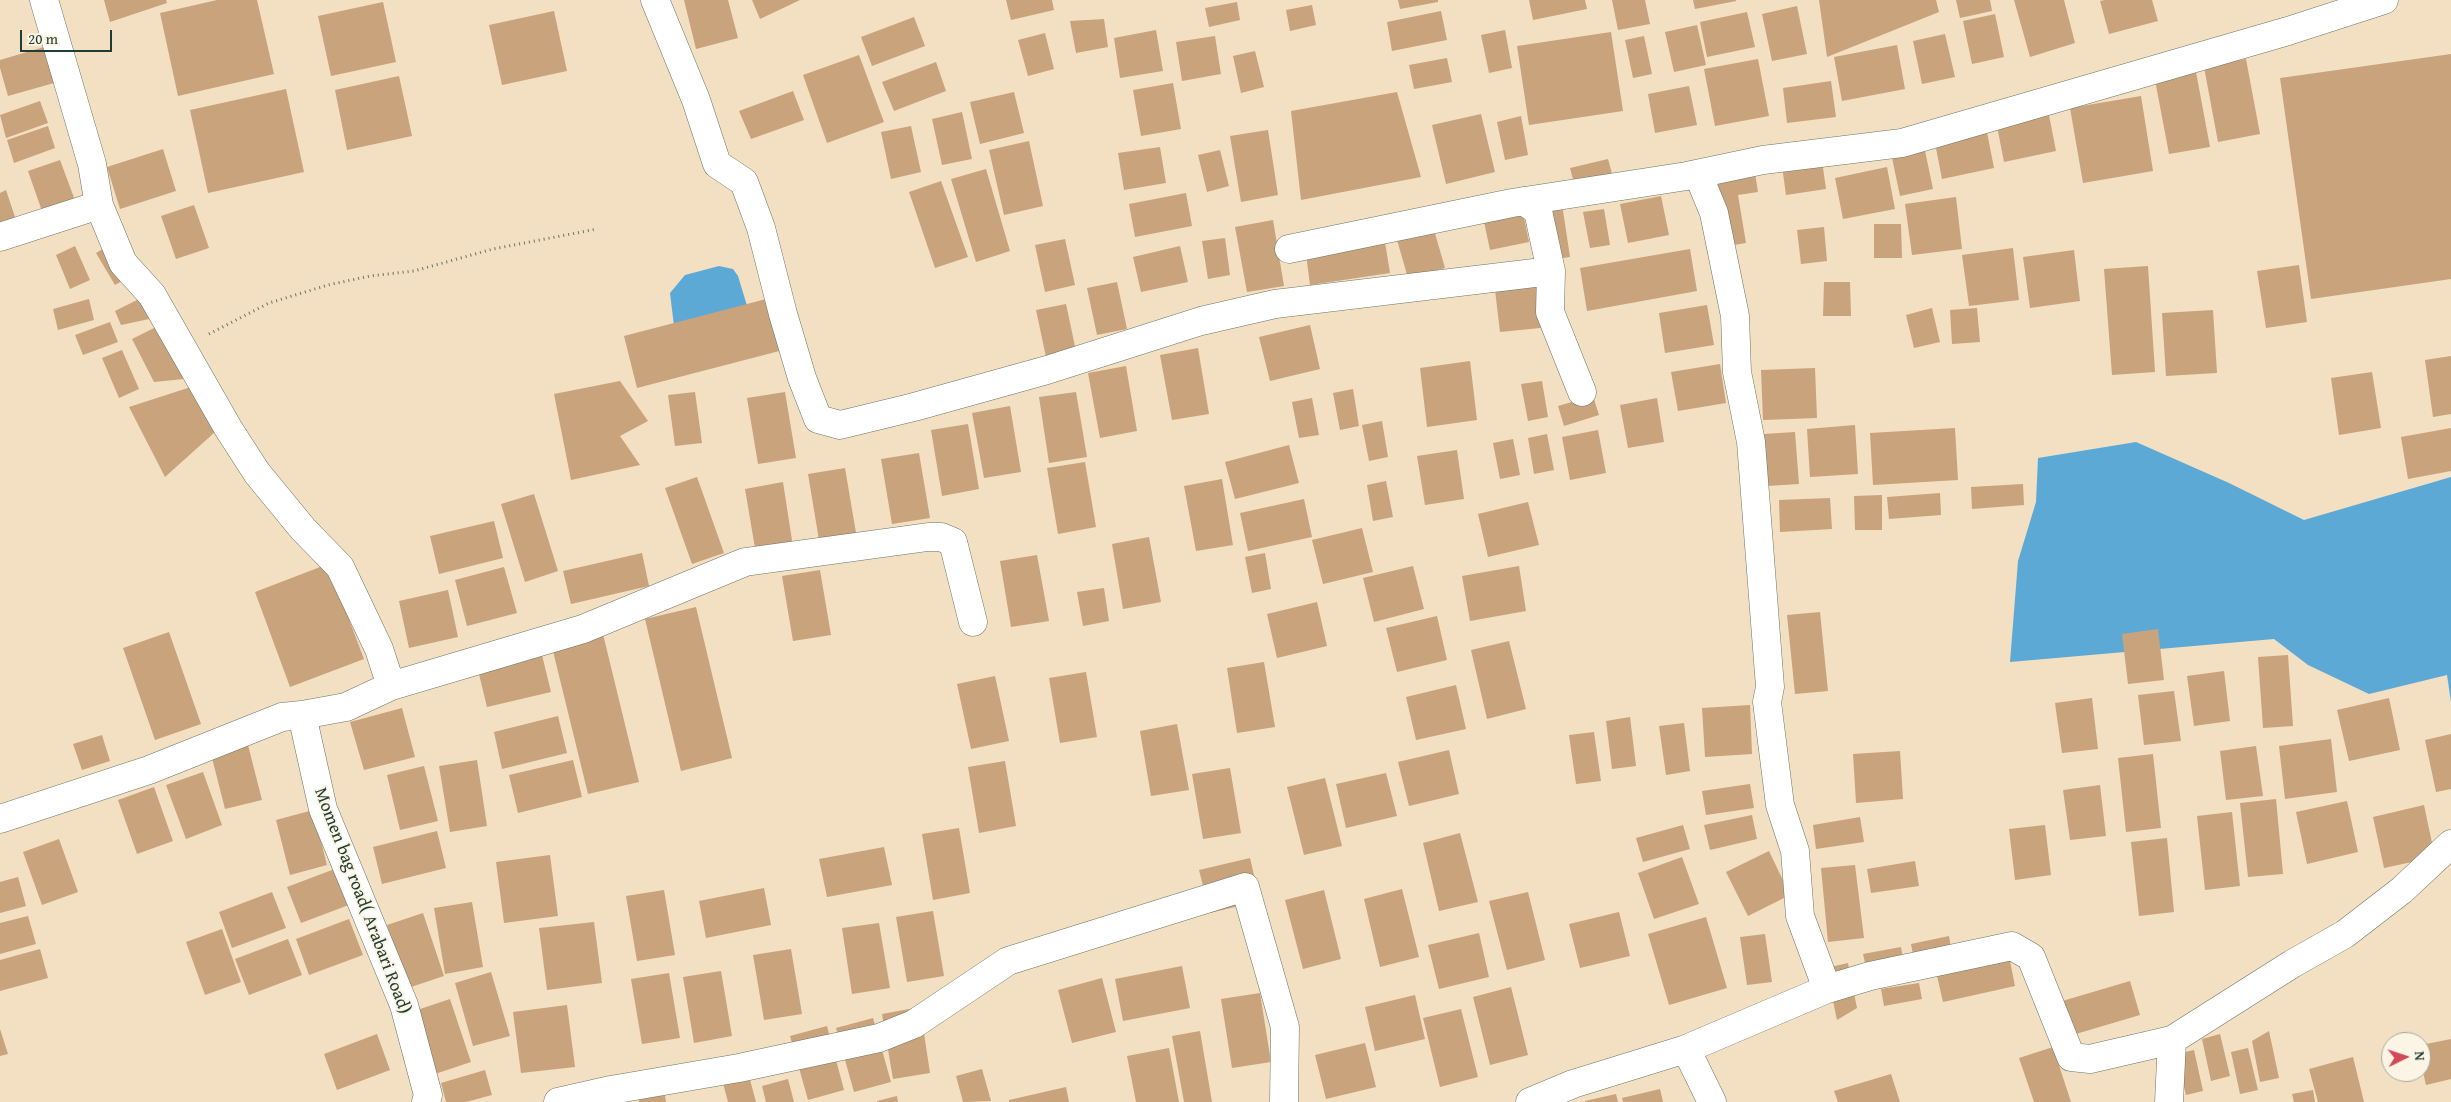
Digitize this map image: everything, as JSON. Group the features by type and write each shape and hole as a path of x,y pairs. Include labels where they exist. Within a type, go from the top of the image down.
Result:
{"street":[{"path":"44,0 92,164 99,205 123,263 152,295 228,428 257,473 303,529 340,567 379,649 391,686"},
{"path":"655,0 696,100 716,164 744,182 761,228 802,378 818,419 840,425 914,407 1047,370 1201,321 1275,304 1551,271"},
{"path":"1289,249 1524,201 1698,174 1763,160 1902,143 2288,31 2384,0"},
{"path":"1698,174 1714,213 1735,316 1737,372 1751,442 1770,687 1767,702 1780,805 1795,851 1800,916 1827,989"},
{"path":"1524,201 1538,211 1551,271 1550,312 1582,392"},
{"path":"0,237 99,205"},
{"path":"0,819 149,770 282,717 346,707 391,686 583,629 746,562 941,536 953,542 973,622"},
{"name":"Momen bag road( Arabari Road)","path":"302,715 323,809 404,1006 428,1095 426,1102"},
{"path":"1530,1102 1573,1084 1686,1049 1827,989 1870,976 2012,946 2031,957 2071,1057 2090,1059 2172,1040 2292,964 2345,934 2402,890 2451,844"},
{"path":"558,1102 611,1090 739,1068 879,1038 914,1024 1008,961 1245,887 1285,1027 1284,1102"},
{"path":"2169,1102 2172,1040"},
{"path":"1686,1049 1712,1102"}],"path":[{"path":"184,348 269,303 328,285 370,276 414,271 493,249 597,229"}],"water":[{"path":"719,266 733,269 738,276 748,309 674,326 670,293 685,275"},
{"path":"2136,442 2229,483 2304,520 2451,477 2451,702 2447,675 2369,694 2308,665 2274,639 2010,662 2018,561 2036,502 2038,458"}],"building":[{"path":"104,0 166,0 167,3 110,22"},
{"path":"217,0 257,0 274,74 178,96 160,13"},
{"path":"684,0 728,0 738,38 696,49"},
{"path":"752,0 800,0 760,19"},
{"path":"1006,0 1052,0 1054,10 1011,20"},
{"path":"1398,0 1438,0 1438,2 1400,9"},
{"path":"1529,0 1585,0 1587,9 1533,20"},
{"path":"1612,0 1645,0 1650,24 1618,30"},
{"path":"1693,0 1736,0 1736,1 1695,9"},
{"path":"1819,0 1936,0 1939,12 1827,57"},
{"path":"1956,0 1990,0 1992,11 1960,18"},
{"path":"2014,0 2064,0 2075,43 2030,57"},
{"path":"2152,0 2158,21 2109,34 2100,1"},
{"path":"383,2 396,62 331,76 318,16"},
{"path":"1237,2 1240,20 1209,27 1205,8"},
{"path":"1312,5 1316,25 1290,31 1286,10"},
{"path":"1797,6 1807,54 1772,61 1762,14"},
{"path":"554,11 567,71 502,85 489,25"},
{"path":"1441,11 1447,40 1392,51 1387,22"},
{"path":"1747,12 1755,47 1707,57 1700,22"},
{"path":"1995,14 2004,57 1972,64 1963,21"},
{"path":"914,17 925,46 872,66 861,37"},
{"path":"1104,19 1108,47 1076,53 1070,21"},
{"path":"1697,25 1706,65 1674,72 1665,32"},
{"path":"1156,30 1163,71 1120,78 1114,38"},
{"path":"1505,30 1512,68 1489,73 1481,35"},
{"path":"1611,32 1623,111 1529,125 1517,46"},
{"path":"1045,33 1054,69 1028,76 1018,40"},
{"path":"1945,34 1955,77 1922,84 1913,41"},
{"path":"1215,36 1221,74 1182,81 1176,42"},
{"path":"1644,36 1652,74 1633,78 1625,40"},
{"path":"1897,45 1905,89 1842,101 1834,57"},
{"path":"44,47 54,83 8,96 0,68 0,60"},
{"path":"1255,51 1264,87 1241,93 1233,56"},
{"path":"2451,54 2451,279 2311,299 2280,78"},
{"path":"859,55 884,122 827,143 803,75"},
{"path":"1447,58 1452,82 1414,89 1409,65"},
{"path":"1758,59 1769,116 1715,126 1704,69"},
{"path":"2246,59 2260,134 2218,142 2204,67"},
{"path":"936,62 946,91 894,111 882,82"},
{"path":"2196,72 2210,147 2169,154 2155,80"},
{"path":"399,76 412,136 347,150 335,90"},
{"path":"1831,81 1836,117 1787,123 1783,88"},
{"path":"1173,83 1181,129 1141,136 1133,90"},
{"path":"1689,86 1697,125 1655,133 1648,94"},
{"path":"286,89 304,172 208,193 190,110"},
{"path":"793,91 804,120 751,139 739,111"},
{"path":"1014,92 1024,133 980,144 970,102"},
{"path":"1397,92 1421,177 1301,200 1291,111"},
{"path":"2141,96 2153,171 2083,183 2070,108"},
{"path":"40,101 48,123 6,138 0,115"},
{"path":"2048,110 2056,151 2004,162 1996,121"},
{"path":"962,112 972,159 942,165 932,119"},
{"path":"1481,114 1495,172 1446,184 1432,125"},
{"path":"1521,116 1528,155 1505,160 1497,122"},
{"path":"48,126 55,148 14,163 7,140"},
{"path":"911,126 921,172 891,179 881,132"},
{"path":"1986,127 1994,168 1942,179 1934,138"},
{"path":"1268,130 1278,195 1241,202 1230,136"},
{"path":"1029,141 1043,206 1004,215 989,150"},
{"path":"1924,146 1933,189 1900,196 1891,153"},
{"path":"1160,147 1166,183 1124,190 1118,153"},
{"path":"163,149 176,191 120,209 107,167"},
{"path":"1220,150 1229,186 1207,192 1198,155"},
{"path":"1608,159 1613,177 1575,187 1570,168"},
{"path":"60,160 76,203 43,214 28,171"},
{"path":"1822,161 1826,189 1786,195 1782,166"},
{"path":"1887,167 1895,209 1843,219 1835,178"},
{"path":"986,169 1010,251 976,262 951,179"},
{"path":"1755,173 1758,192 1738,195 1746,243 1728,246 1716,179"},
{"path":"941,181 968,257 935,268 909,192"},
{"path":"6,190 18,226 0,232 0,193"},
{"path":"1186,193 1192,226 1135,237 1129,204"},
{"path":"1661,196 1669,235 1628,243 1620,204"},
{"path":"1956,197 1962,249 1912,255 1905,204"},
{"path":"1562,204 1570,257 1550,260 1542,207"},
{"path":"194,205 209,248 176,259 161,216"},
{"path":"1522,208 1529,242 1490,250 1483,217"},
{"path":"1604,209 1610,245 1590,248 1583,212"},
{"path":"1273,220 1284,286 1247,292 1235,227"},
{"path":"1432,223 1445,268 1408,278 1395,233"},
{"path":"1874,224 1901,224 1902,258 1874,258"},
{"path":"1824,227 1827,261 1801,264 1797,230"},
{"path":"1225,238 1230,275 1208,279 1202,241"},
{"path":"1065,239 1075,285 1045,292 1035,245"},
{"path":"115,242 134,274 115,285 96,253"},
{"path":"1385,242 1390,273 1310,285 1306,254"},
{"path":"75,246 90,280 70,289 56,255"},
{"path":"1180,246 1188,282 1141,292 1133,257"},
{"path":"2013,248 2019,300 1969,306 1962,255"},
{"path":"1690,249 1697,291 1587,311 1580,268"},
{"path":"2074,250 2080,301 2030,308 2023,257"},
{"path":"2299,265 2307,322 2266,328 2257,271"},
{"path":"2148,266 2155,372 2112,375 2104,269"},
{"path":"1543,267 1550,327 1500,332 1493,273"},
{"path":"1117,282 1127,329 1097,335 1087,288"},
{"path":"1824,282 1850,282 1851,316 1823,316"},
{"path":"145,296 154,318 121,325 115,311"},
{"path":"774,297 787,349 637,388 624,336"},
{"path":"89,299 94,320 58,330 53,309"},
{"path":"1066,304 1076,351 1046,357 1036,310"},
{"path":"1707,305 1714,345 1665,353 1659,313"},
{"path":"1932,308 1940,342 1914,348 1906,315"},
{"path":"1977,308 1980,342 1952,344 1950,310"},
{"path":"2213,310 2217,373 2166,376 2162,313"},
{"path":"110,322 118,342 83,355 75,335"},
{"path":"1310,325 1320,369 1270,381 1259,337"},
{"path":"158,326 184,379 154,382 132,339"},
{"path":"1198,348 1209,414 1172,420 1160,355"},
{"path":"122,350 139,389 119,398 102,358"},
{"path":"2451,356 2451,414 2433,417 2425,360"},
{"path":"1470,361 1477,420 1427,427 1420,368"},
{"path":"1720,364 1726,403 1678,411 1671,372"},
{"path":"1126,366 1137,431 1100,438 1088,373"},
{"path":"1815,368 1817,418 1763,420 1761,370"},
{"path":"2372,372 2381,428 2339,435 2331,378"},
{"path":"620,381 648,421 620,436 640,465 571,480 554,394"},
{"path":"1542,381 1548,417 1528,421 1521,384"},
{"path":"194,386 215,432 165,477 129,407"},
{"path":"1353,389 1359,426 1340,430 1333,393"},
{"path":"695,392 702,443 675,446 668,395"},
{"path":"785,392 796,458 758,464 747,398"},
{"path":"1076,392 1087,457 1049,463 1039,397"},
{"path":"1593,396 1599,415 1564,426 1558,406"},
{"path":"1312,398 1319,435 1299,438 1292,402"},
{"path":"1657,398 1664,442 1628,448 1620,405"},
{"path":"1010,406 1021,472 984,478 972,413"},
{"path":"1382,421 1388,457 1369,461 1362,425"},
{"path":"968,424 979,489 942,496 931,430"},
{"path":"1855,425 1858,474 1810,477 1807,429"},
{"path":"1955,428 1958,480 1873,485 1870,433"},
{"path":"2451,428 2451,471 2408,479 2401,437"},
{"path":"1598,430 1606,473 1570,480 1562,437"},
{"path":"1795,432 1799,484 1767,486 1764,434"},
{"path":"1547,434 1554,470 1534,474 1528,438"},
{"path":"1513,439 1520,475 1500,479 1493,443"},
{"path":"1289,445 1299,483 1235,499 1225,462"},
{"path":"1457,450 1464,499 1425,505 1417,456"},
{"path":"919,453 930,518 892,524 881,459"},
{"path":"1085,462 1096,527 1058,534 1047,468"},
{"path":"845,468 856,533 819,540 808,474"},
{"path":"697,477 724,553 692,564 665,488"},
{"path":"1222,479 1233,545 1196,551 1184,486"},
{"path":"1386,481 1393,517 1373,521 1367,485"},
{"path":"783,482 793,547 756,554 745,489"},
{"path":"2023,484 2024,505 1972,509 1971,487"},
{"path":"1940,493 1941,515 1889,519 1887,497"},
{"path":"534,494 558,571 525,582 501,504"},
{"path":"1882,495 1882,530 1855,530 1854,496"},
{"path":"1830,498 1832,529 1780,532 1779,500"},
{"path":"1304,499 1312,537 1248,551 1240,513"},
{"path":"1528,502 1539,545 1488,557 1478,514"},
{"path":"494,521 503,558 439,574 430,536"},
{"path":"1362,528 1373,572 1323,584 1312,540"},
{"path":"1149,537 1161,602 1123,609 1112,544"},
{"path":"642,553 649,586 571,604 563,571"},
{"path":"1265,553 1271,589 1252,593 1245,557"},
{"path":"1037,555 1049,621 1011,627 1000,561"},
{"path":"328,564 364,659 290,687 255,592"},
{"path":"1413,566 1424,609 1374,622 1363,578"},
{"path":"1519,566 1526,611 1470,621 1462,576"},
{"path":"504,567 517,613 467,626 455,580"},
{"path":"820,570 831,635 793,641 782,576"},
{"path":"1104,588 1109,621 1083,626 1077,592"},
{"path":"448,590 458,637 409,648 399,601"},
{"path":"1317,602 1327,646 1277,658 1267,614"},
{"path":"696,607 732,758 681,771 645,619"},
{"path":"1820,612 1828,691 1795,694 1787,615"},
{"path":"1437,616 1447,660 1397,672 1386,628"},
{"path":"2158,629 2164,680 2128,684 2122,634"},
{"path":"602,630 639,782 588,794 551,643"},
{"path":"169,632 201,724 155,740 123,648"},
{"path":"1509,641 1526,709 1487,719 1471,650"},
{"path":"542,655 551,692 487,707 478,670"},
{"path":"2288,655 2293,726 2263,728 2258,657"},
{"path":"1264,662 1275,727 1237,733 1227,668"},
{"path":"2224,671 2230,721 2194,726 2187,676"},
{"path":"1086,672 1097,737 1060,743 1049,678"},
{"path":"995,676 1009,741 971,749 957,684"},
{"path":"1456,685 1466,729 1416,740 1406,697"},
{"path":"2174,691 2181,741 2144,745 2138,695"},
{"path":"2092,698 2098,749 2062,753 2055,703"},
{"path":"2389,698 2400,750 2349,761 2337,710"},
{"path":"1750,705 1752,754 1705,757 1702,708"},
{"path":"402,708 415,757 364,770 350,722"},
{"path":"558,716 567,753 502,769 494,732"},
{"path":"1630,717 1636,766 1612,769 1606,721"},
{"path":"1684,723 1690,771 1666,775 1659,726"},
{"path":"1177,724 1189,790 1151,796 1140,731"},
{"path":"1594,732 1601,781 1576,784 1569,735"},
{"path":"2451,734 2451,789 2436,792 2425,740"},
{"path":"102,735 110,761 82,770 73,744"},
{"path":"2331,739 2337,792 2285,799 2279,746"},
{"path":"248,745 262,800 225,809 211,754"},
{"path":"2256,746 2263,796 2226,800 2220,751"},
{"path":"1449,750 1459,794 1409,806 1398,762"},
{"path":"1900,751 1903,799 1856,803 1853,754"},
{"path":"2153,754 2161,828 2126,832 2118,758"},
{"path":"477,760 487,826 450,832 439,766"},
{"path":"573,760 582,797 518,813 509,775"},
{"path":"1005,761 1016,826 979,833 968,767"},
{"path":"424,766 438,821 400,830 387,775"},
{"path":"1230,768 1241,833 1203,839 1192,774"},
{"path":"203,772 222,825 186,839 166,785"},
{"path":"1386,773 1397,816 1346,828 1336,784"},
{"path":"1325,778 1342,846 1304,855 1287,787"},
{"path":"1750,784 1754,808 1706,815 1702,791"},
{"path":"2100,785 2106,836 2070,840 2063,790"},
{"path":"154,787 173,841 137,854 118,800"},
{"path":"2276,799 2283,874 2248,877 2240,803"},
{"path":"2347,801 2358,852 2307,864 2296,812"},
{"path":"2424,805 2435,857 2384,868 2373,817"},
{"path":"313,810 327,865 290,875 276,820"},
{"path":"2232,812 2240,886 2205,890 2197,816"},
{"path":"1752,815 1757,839 1710,850 1704,825"},
{"path":"1860,817 1864,842 1816,849 1813,825"},
{"path":"1683,825 1690,849 1643,862 1636,838"},
{"path":"2045,825 2051,875 2015,880 2009,829"},
{"path":"959,828 970,893 933,900 922,834"},
{"path":"437,831 446,868 382,884 373,847"},
{"path":"1460,833 1478,902 1439,911 1423,843"},
{"path":"2167,838 2174,912 2139,916 2131,842"},
{"path":"59,839 78,892 42,905 23,852"},
{"path":"884,847 892,885 827,897 819,859"},
{"path":"1769,851 1790,895 1748,916 1726,872"},
{"path":"550,855 558,916 504,923 496,862"},
{"path":"1682,857 1699,904 1654,919 1638,873"},
{"path":"1250,858 1260,901 1210,913 1199,870"},
{"path":"1915,861 1919,886 1871,893 1867,869"},
{"path":"1855,865 1864,938 1828,942 1821,868"},
{"path":"340,867 354,903 301,923 287,887"},
{"path":"18,877 26,906 0,913 0,882"},
{"path":"764,888 771,925 706,938 699,901"},
{"path":"1402,889 1419,957 1380,967 1364,899"},
{"path":"664,890 675,955 637,961 626,896"},
{"path":"1324,890 1341,959 1303,969 1285,900"},
{"path":"272,892 286,928 232,948 219,912"},
{"path":"1528,892 1545,960 1507,970 1489,901"},
{"path":"472,902 483,967 445,974 434,908"},
{"path":"933,911 944,976 907,982 896,917"},
{"path":"1619,912 1630,956 1580,968 1569,924"},
{"path":"423,913 444,976 408,988 387,925"},
{"path":"28,916 36,944 0,954 0,923"},
{"path":"1706,917 1727,988 1669,1005 1648,934"},
{"path":"349,919 363,955 309,975 296,939"},
{"path":"594,922 602,983 547,990 539,928"},
{"path":"879,923 890,988 852,994 842,928"},
{"path":"222,929 241,982 205,995 186,942"},
{"path":"1479,933 1489,977 1439,989 1428,945"},
{"path":"1765,934 1772,982 1747,985 1740,937"},
{"path":"1949,936 1952,953 1914,960 1911,944"},
{"path":"288,939 302,975 249,995 235,959"},
{"path":"1901,947 1904,964 1867,971 1863,954"},
{"path":"40,949 48,978 0,991 0,960"},
{"path":"791,949 802,1014 764,1020 753,955"},
{"path":"2008,951 2015,986 1943,1002 1935,967"},
{"path":"1848,963 1857,1008 1837,1020 1826,968"},
{"path":"1182,966 1190,1008 1123,1021 1115,979"},
{"path":"721,971 732,1036 694,1043 683,977"},
{"path":"491,972 510,1036 473,1046 455,983"},
{"path":"669,973 680,1038 642,1044 631,979"},
{"path":"1102,978 1116,1032 1072,1043 1058,990"},
{"path":"2130,981 2140,1015 2069,1036 2059,1002"},
{"path":"1919,983 1922,999 1884,1006 1881,989"},
{"path":"1511,987 1528,1055 1490,1065 1473,997"},
{"path":"1260,993 1271,1062 1232,1068 1221,999"},
{"path":"1415,995 1425,1039 1375,1051 1365,1007"},
{"path":"450,999 471,1062 435,1074 414,1011"},
{"path":"567,1005 575,1067 521,1073 513,1012"},
{"path":"920,1007 930,1073 893,1079 882,1014"},
{"path":"1461,1009 1478,1077 1440,1087 1423,1018"},
{"path":"873,1018 891,1082 854,1092 836,1028"},
{"path":"827,1026 844,1090 808,1100 790,1036"},
{"path":"0,1029 8,1054 0,1056"},
{"path":"1200,1031 1212,1102 1184,1102 1172,1036"},
{"path":"2269,1031 2279,1078 2260,1082 2252,1041"},
{"path":"377,1034 390,1070 337,1090 324,1054"},
{"path":"2220,1034 2230,1076 2211,1081 2202,1039"},
{"path":"2451,1039 2451,1079 2426,1085 2425,1082 2431,1082 2431,1043"},
{"path":"1365,1043 1376,1087 1326,1099 1315,1055"},
{"path":"2053,1047 2071,1102 2034,1102 2019,1058"},
{"path":"1169,1048 1179,1102 1136,1102 1127,1056"},
{"path":"2248,1048 2258,1090 2240,1094 2231,1052"},
{"path":"2194,1050 2203,1091 2186,1095 2176,1054"},
{"path":"2353,1057 2364,1102 2318,1102 2309,1069"},
{"path":"982,1069 991,1101 963,1102 956,1076"},
{"path":"485,1070 492,1095 466,1102 446,1102 441,1083"},
{"path":"661,1071 666,1102 639,1102 634,1076"},
{"path":"1891,1074 1900,1102 1838,1102 1834,1091"},
{"path":"749,1076 756,1102 728,1102 723,1083"},
{"path":"788,1079 794,1102 766,1102 762,1086"},
{"path":"1066,1087 1069,1102 1009,1102 1009,1100"},
{"path":"1660,1089 1663,1102 1623,1102 1622,1098"},
{"path":"2313,1090 2315,1102 2294,1102 2292,1094"},
{"path":"1616,1094 1618,1102 1585,1102 1585,1101"},
{"path":"897,1096 898,1102 877,1102 877,1101"}]}
